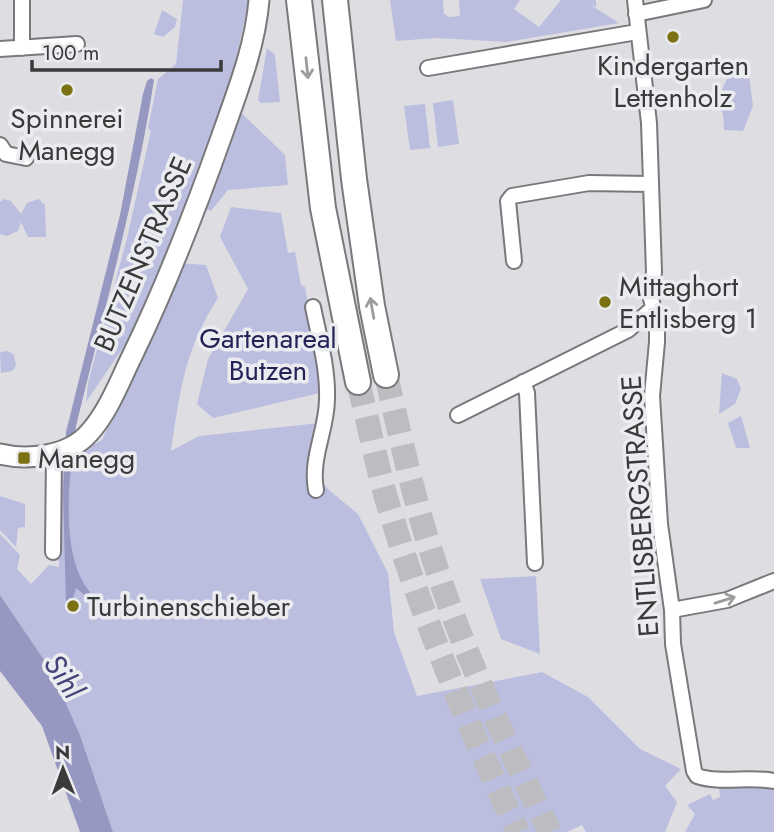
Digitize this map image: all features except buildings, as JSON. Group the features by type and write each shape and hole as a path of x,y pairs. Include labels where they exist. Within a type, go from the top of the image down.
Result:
{"highway":[{"path":"299,0 323,208 358,382"},
{"path":"336,3 356,191 372,306 386,375"}],"main road":[{"name":"BUTZENSTRASSE","path":"64,448 88,434 105,410 168,276 246,67 255,33 259,0"},
{"path":"0,454 24,457 64,448"}],"street":[{"path":"22,0 22,48"},
{"path":"428,68 704,0"},
{"name":"ENTLISBERGSTRASSE","path":"636,17 649,123 652,309 657,321 652,396 657,433 660,524 672,610 673,644 697,776 774,781"},
{"path":"0,49 77,44"},
{"path":"0,145 6,154 26,158"},
{"path":"514,261 508,201 512,196 589,183 650,184"},
{"path":"313,307 325,366 327,401 313,471 316,490"},
{"path":"458,415 628,330 652,309"},
{"path":"523,382 527,393 535,563"},
{"path":"53,552 64,448"},
{"path":"672,610 727,600 774,581"}],"green space":[{"path":"183,0 249,0 227,99 285,155 288,185 228,190 211,211 194,205 144,317 86,402 88,383 127,238 151,131 148,128 158,79 176,64"},
{"path":"390,0 443,0 444,14 449,17 460,16 459,0 520,0 514,9 539,27 561,0 596,0 596,7 589,4 619,23 507,42 437,38 396,41"},
{"path":"162,10 177,19 175,27 163,37 154,34"},
{"path":"267,48 275,55 280,102 261,103 258,100"},
{"path":"731,70 749,74 753,106 743,131 724,130 723,114 716,103"},
{"path":"453,100 459,144 438,147 433,103"},
{"path":"425,104 430,148 410,150 404,106"},
{"path":"4,199 11,201 21,214 27,203 39,199 45,205 46,237 28,237 21,222 18,231 7,236 0,234 0,202"},
{"name":"Gartenareal Butzen","path":"231,207 281,213 288,253 295,252 301,285 305,287 324,392 213,418 197,404 208,359 248,289 220,237"},
{"path":"179,263 206,265 218,298 198,336 185,372 171,451 199,436 320,423 311,470 330,491 358,514 388,573 394,632 417,696 542,672 588,697 640,749 681,769 665,786 677,802 665,832 586,832 582,825 567,832 113,832 80,735 51,670 0,595 0,534 20,555 17,569 31,584 49,565 59,567 56,481 59,465 102,440"},
{"path":"8,351 14,355 16,366 12,371 1,373 0,352"},
{"path":"722,373 737,379 741,389 735,404 719,414"},
{"path":"741,416 750,448 736,448 728,423"},
{"path":"0,496 25,504 25,527 18,528 16,547 0,530"},
{"path":"536,576 540,654 501,639 480,579"},
{"path":"719,787 774,789 774,832 685,832 695,814 687,805 710,794 713,800 720,797"}],"shaded area":[{"path":"151,78 154,80 138,167 76,426 69,489 70,535 80,576 90,592 87,597 76,588 72,602 66,603 63,492 66,432 120,215 143,94 147,81"},
{"name":"Sihl","path":"0,595 51,670 80,735 113,832 80,832 42,726 0,671"}],"tunnel":[{"path":"386,375 418,507 443,587 485,694 550,832"},
{"path":"358,382 385,495 417,593 465,713 518,832"}],"place":[{"name":"Kindergarten Lettenholz","path":"673,37"},
{"name":"Spinnerei Manegg","path":"67,90"},
{"name":"Mittaghort Entlisberg 1","path":"605,302"},
{"name":"Manegg","path":"24,458"},
{"name":"Turbinenschieber","path":"73,606"}]}
